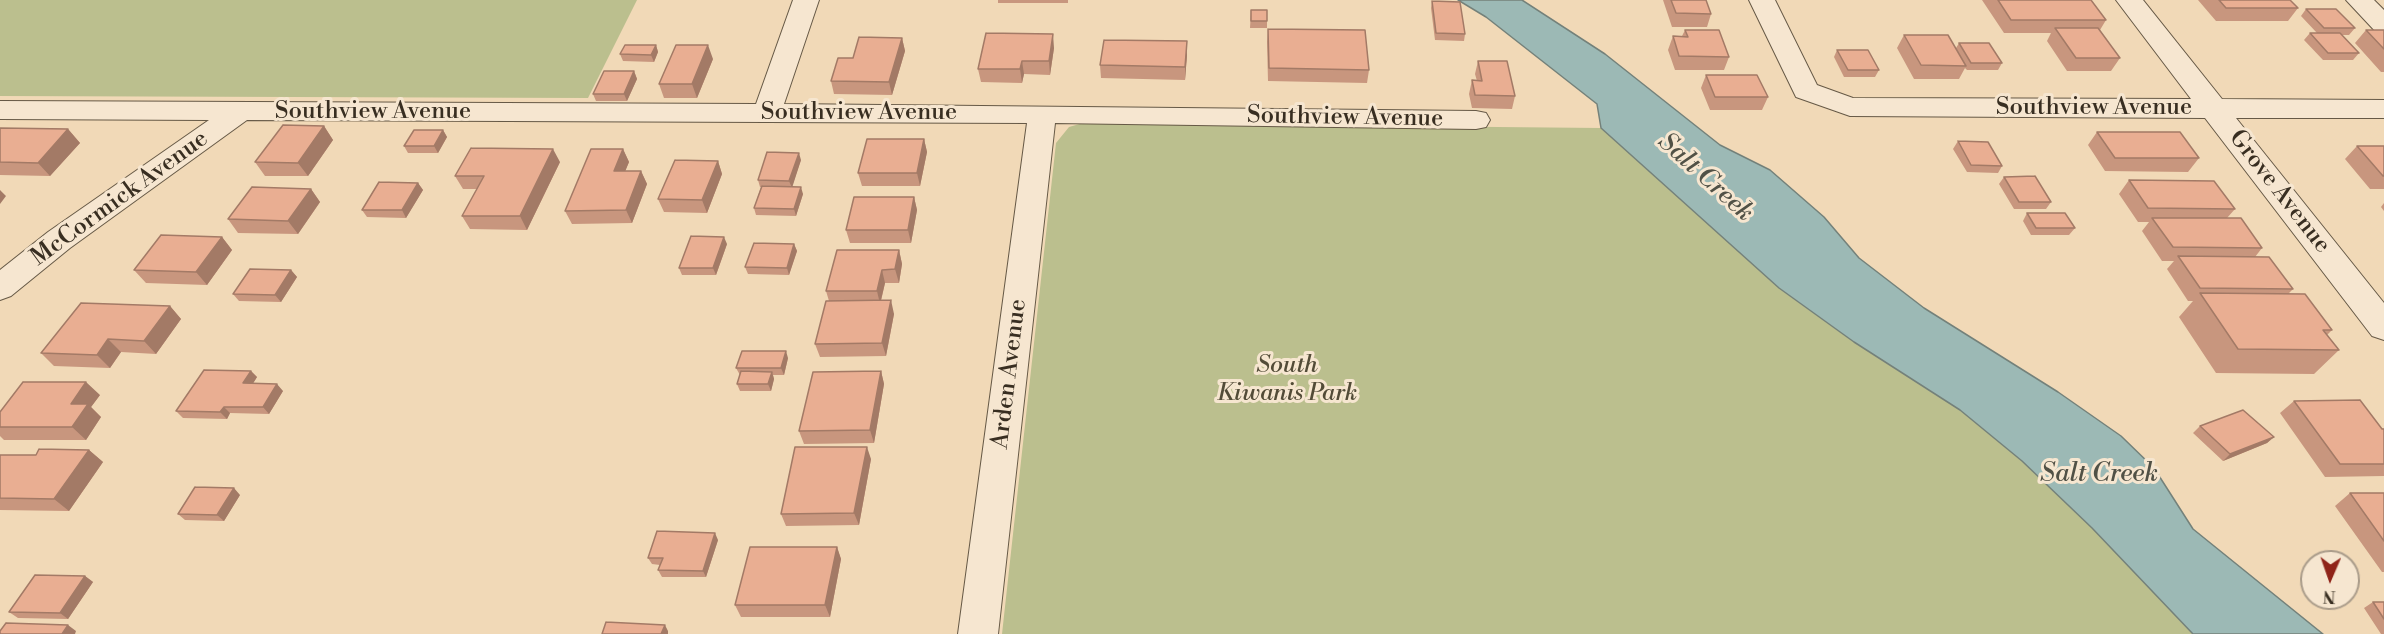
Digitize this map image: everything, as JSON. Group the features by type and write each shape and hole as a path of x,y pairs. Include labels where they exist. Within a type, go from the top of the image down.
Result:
{"street":[{"path":"767,113 807,0"},
{"name":"Southview Avenue","path":"1762,0 1806,91 1850,107 2384,109"},
{"name":"Grove Avenue","path":"2129,0 2384,327"},
{"path":"2359,0 2384,25"},
{"name":"Southview Avenue","path":"0,110 1042,114 1476,120"},
{"name":"McCormick Avenue","path":"0,288 59,240 241,111"},
{"name":"Arden Avenue","path":"978,634 1042,114"}],"green space":[{"path":"0,0 637,0 588,98 0,96"},
{"name":"South Kiwanis Park","path":"1083,123 1601,128 1779,288 1854,342 1960,410 2022,461 2092,528 2193,634 1002,634 1056,143 1069,127"}],"water":[{"name":"Salt Creek","path":"1458,0 1522,0 1605,54 1720,145 1770,170 1824,217 1859,258 1924,308 2058,392 2121,436 2154,468 2193,529 2323,634 2193,634 2092,528 2022,461 1960,410 1854,342 1779,288 1601,128 1597,104 1486,17"}],"building":[{"path":"1671,0 1706,0 1711,14 1676,13"},
{"path":"1998,0 2091,0 2106,20 2011,20"},
{"path":"2219,0 2290,0 2298,8 2226,8"},
{"path":"1432,1 1460,2 1465,34 1436,33"},
{"path":"2306,9 2336,9 2355,28 2324,28"},
{"path":"1251,10 1267,10 1267,21 1251,21"},
{"path":"2055,28 2098,28 2120,58 2076,58"},
{"path":"1268,29 1365,30 1369,70 1269,68"},
{"path":"1685,30 1719,30 1729,57 1679,56 1673,36 1688,37"},
{"path":"2366,30 2384,30 2384,49"},
{"path":"986,33 1053,34 1049,61 1022,61 1020,69 978,69"},
{"path":"2310,33 2340,33 2359,53 2328,53"},
{"path":"1904,35 1948,35 1966,66 1921,65"},
{"path":"859,37 902,38 889,82 831,81 838,58 853,58"},
{"path":"1104,40 1187,41 1185,67 1100,65"},
{"path":"1959,43 1989,43 2002,63 1971,63"},
{"path":"625,45 656,45 651,55 620,54"},
{"path":"676,45 708,45 692,84 659,84"},
{"path":"1837,50 1868,50 1879,70 1848,70"},
{"path":"1478,61 1507,61 1515,96 1475,95 1472,80 1482,81"},
{"path":"604,71 634,71 624,94 593,94"},
{"path":"1706,75 1757,75 1768,97 1715,97"},
{"path":"283,125 324,126 298,163 255,162"},
{"path":"0,128 68,129 38,163 0,162"},
{"path":"414,130 443,130 434,146 404,146"},
{"path":"2097,132 2180,132 2199,158 2115,158"},
{"path":"867,139 924,139 917,173 858,173"},
{"path":"1958,141 1988,142 2002,166 1971,165"},
{"path":"2357,146 2384,146 2384,176 2383,176"},
{"path":"471,148 553,149 520,216 462,216 484,176 455,176"},
{"path":"591,149 623,149 614,171 641,171 626,210 565,211"},
{"path":"767,152 799,153 789,181 758,180"},
{"path":"675,160 718,161 702,200 658,199"},
{"path":"2035,176 2051,202 2019,202 2004,177"},
{"path":"2129,180 2214,181 2235,209 2148,208"},
{"path":"379,182 418,183 402,210 362,210"},
{"path":"762,186 801,187 794,209 754,208"},
{"path":"252,187 311,189 288,221 228,219"},
{"path":"854,197 914,197 908,230 846,230"},
{"path":"2027,213 2065,213 2075,228 2036,228"},
{"path":"2152,218 2241,218 2262,248 2173,247"},
{"path":"161,235 222,237 196,272 134,270"},
{"path":"691,236 724,237 713,268 679,268"},
{"path":"754,243 794,244 787,268 745,267"},
{"path":"837,250 899,250 895,269 882,270 877,291 826,291"},
{"path":"2178,256 2269,257 2293,289 2200,288"},
{"path":"250,269 291,270 275,295 233,294"},
{"path":"2200,293 2305,294 2332,330 2323,330 2339,350 2238,349"},
{"path":"891,300 882,343 815,344 826,301"},
{"path":"81,303 170,306 144,341 108,339 97,355 41,353"},
{"path":"742,351 786,351 781,368 736,368"},
{"path":"204,370 251,371 243,383 277,384 263,407 224,407 220,412 176,411"},
{"path":"741,371 772,372 768,384 737,384"},
{"path":"881,371 870,430 799,431 813,372"},
{"path":"23,382 86,382 71,404 88,404 72,427 0,427 0,412"},
{"path":"2360,400 2384,429 2384,464 2340,464 2294,401"},
{"path":"2243,410 2274,437 2230,454 2200,426"},
{"path":"795,447 867,447 854,513 781,514"},
{"path":"39,449 89,450 54,499 0,498 0,455 36,455"},
{"path":"195,487 234,488 217,515 178,514"},
{"path":"2350,493 2384,493 2384,541"},
{"path":"657,531 715,533 703,571 658,570 663,558 648,558"},
{"path":"750,547 837,547 825,605 735,605"},
{"path":"35,575 85,576 60,613 9,612"},
{"path":"2373,602 2384,602 2384,619"},
{"path":"606,622 665,625 661,634 602,634"},
{"path":"6,623 68,625 62,634 0,634"}]}
